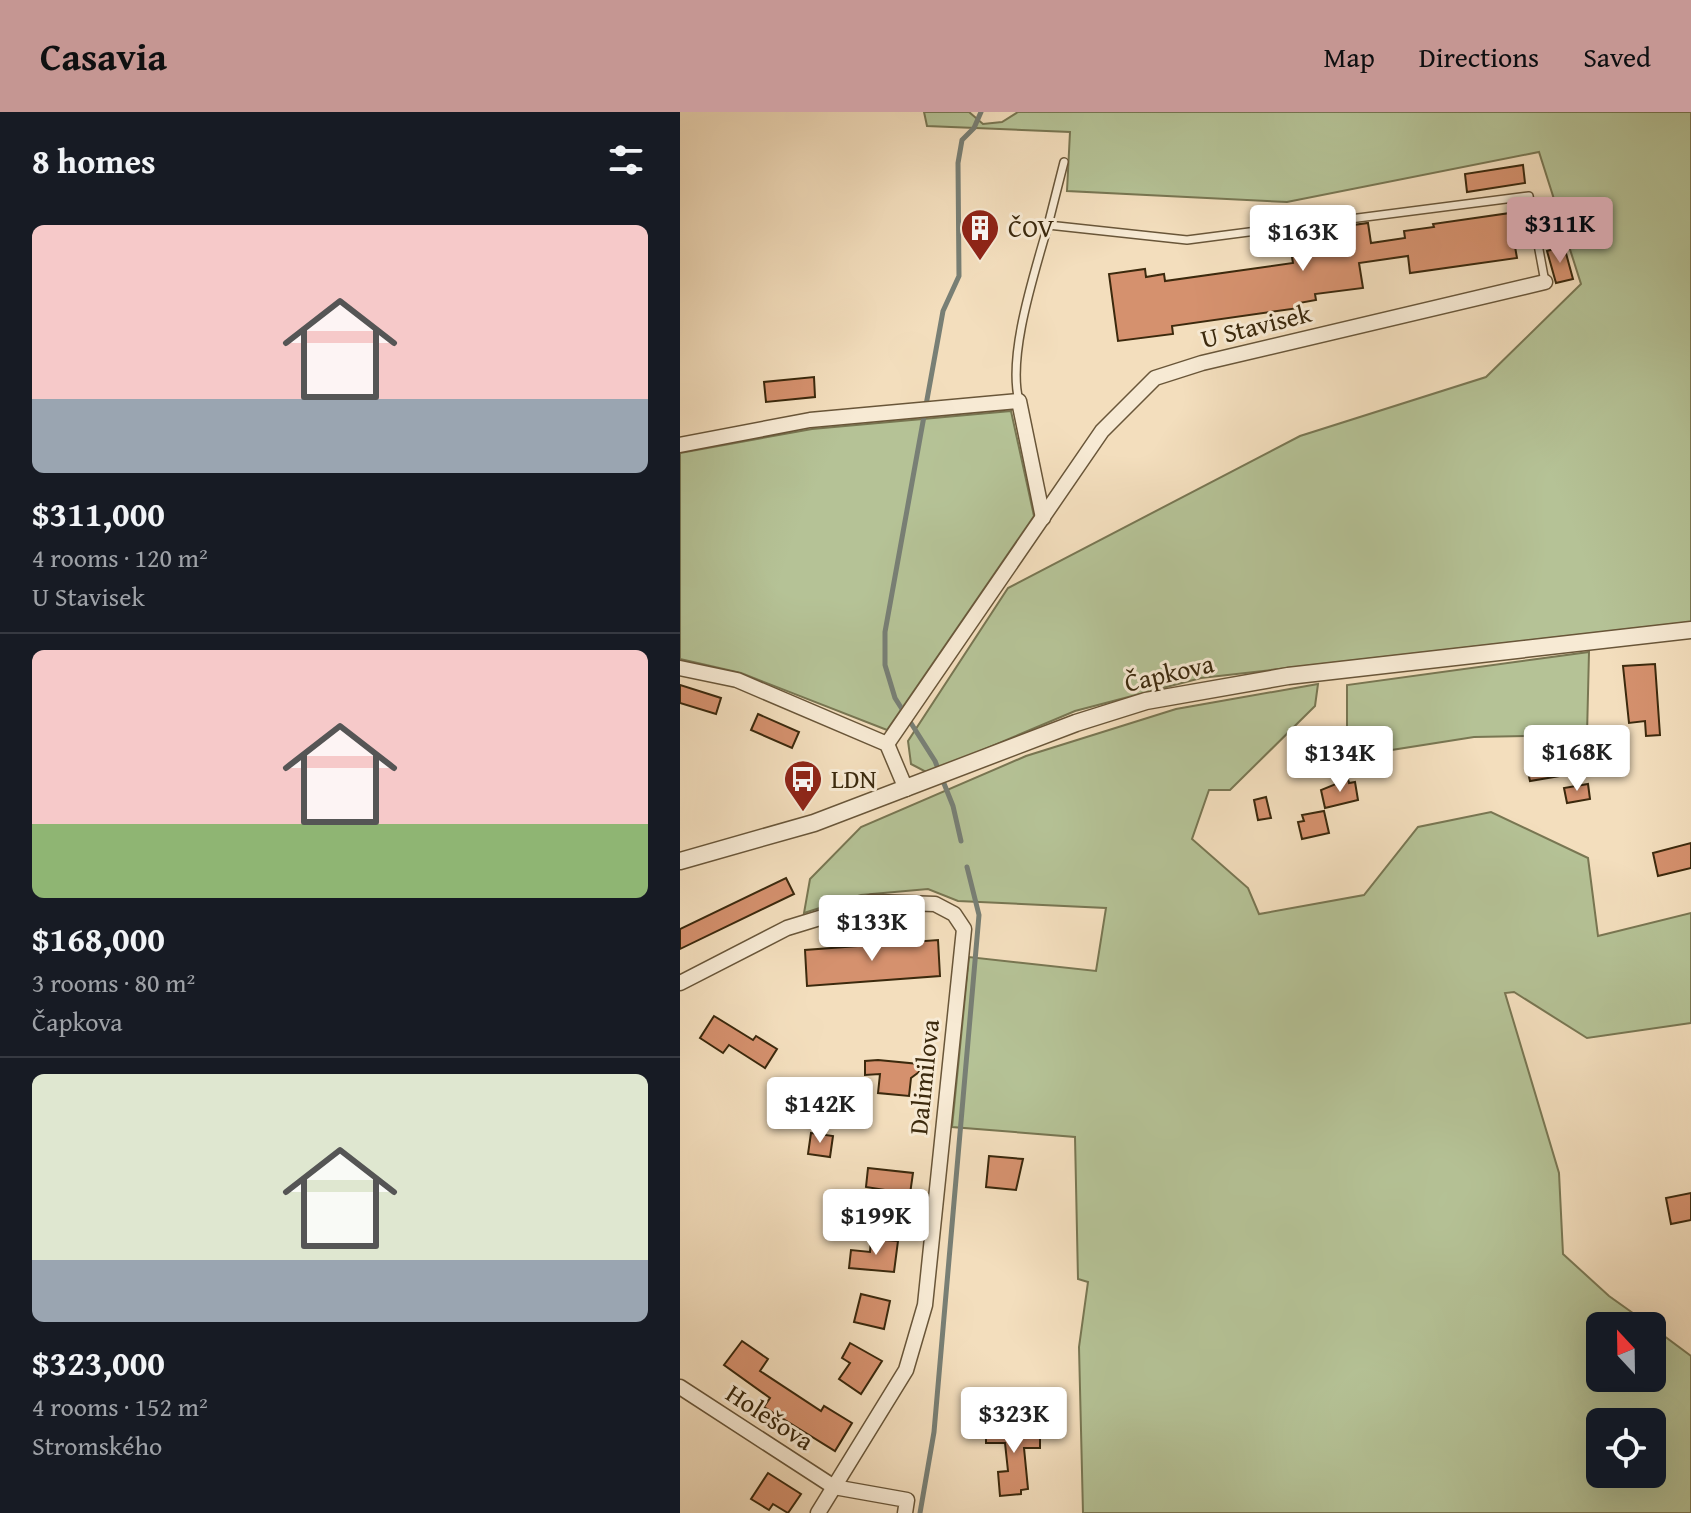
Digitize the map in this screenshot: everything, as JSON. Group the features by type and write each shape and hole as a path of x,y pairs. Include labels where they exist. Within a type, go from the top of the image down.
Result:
{"street":[{"name":"U Stavisek","path":"887,744 1102,431 1155,378 1202,363 1545,282"},
{"path":"680,445 810,420 1019,401 1043,518"},
{"name":"Čapkova","path":"680,861 787,832 1076,723 1146,701 1288,676 1691,630"},
{"path":"680,668 737,680 887,744 906,789"},
{"name":"Dalimilova","path":"680,983 787,928 872,902 935,904 954,914 964,929 925,1305 906,1370 818,1513"},
{"name":"Holešova","path":"680,1387 834,1487"},
{"path":"834,1487 907,1500 905,1513"}],"lane":[{"path":"1019,401 1015,383 1027,305 1064,162"},
{"path":"1048,225 1187,240 1529,196 1545,282"}],"green space":[{"path":"924,112 969,112 983,124 1002,122 1018,112 1691,112 1691,622 1201,678 1075,711 928,773 911,764 908,741 1008,588 1300,436 1486,377 1581,284 1539,152 1287,202 1067,191 1070,132 927,126"},
{"path":"1011,411 1034,516 887,730 741,673 680,659 680,453 812,429"},
{"path":"1589,652 1587,735 1474,737 1347,757 1347,685"},
{"path":"1318,684 1315,706 1230,790 1209,790 1192,839 1248,888 1259,914 1364,895 1418,827 1491,812 1588,858 1598,936 1691,913 1691,1023 1587,1038 1514,992 1505,993 1559,1173 1563,1254 1631,1312 1586,1312 1586,1392 1666,1392 1666,1337 1691,1356 1691,1513 1083,1513 1079,1347 1088,1282 1078,1279 1075,1137 952,1127 969,957 1096,971 1106,908 958,901 928,889 861,895 804,913 810,879 861,827 1026,756 1176,709"}],"building":[{"path":"1523,165 1525,183 1467,192 1465,174"},
{"path":"1510,213 1510,219 1525,217 1528,239 1514,241 1517,258 1410,273 1408,256 1359,263 1363,288 1315,294 1316,300 1299,303 1299,308 1172,326 1173,334 1118,341 1109,274 1145,269 1146,277 1164,274 1165,281 1293,263 1288,234 1368,223 1371,243 1405,238 1404,231 1434,227 1433,224"},
{"path":"1564,246 1573,279 1556,283 1547,251"},
{"path":"814,377 815,397 766,402 764,382"},
{"path":"1655,664 1660,735 1646,736 1645,721 1629,723 1623,666"},
{"path":"680,685 721,698 716,714 680,703"},
{"path":"758,714 799,732 792,748 751,730"},
{"path":"1563,762 1566,775 1530,781 1527,768"},
{"path":"1348,779 1349,783 1355,782 1358,800 1325,808 1321,790"},
{"path":"1588,784 1590,799 1567,803 1564,788"},
{"path":"1266,797 1271,818 1258,820 1254,800"},
{"path":"1324,811 1329,833 1302,839 1298,822 1304,821 1302,815"},
{"path":"1691,843 1691,868 1658,876 1653,853"},
{"path":"786,878 794,894 680,949 680,929"},
{"path":"938,940 940,976 807,986 805,950"},
{"path":"714,1016 753,1040 756,1036 777,1049 765,1068 729,1045 723,1053 700,1038"},
{"path":"865,1061 919,1064 919,1072 911,1078 909,1096 878,1093 880,1074 865,1075"},
{"path":"811,1133 833,1136 830,1157 808,1154"},
{"path":"989,1156 1023,1159 1016,1190 986,1187"},
{"path":"868,1168 913,1173 910,1194 866,1187"},
{"path":"1691,1193 1691,1220 1671,1224 1666,1198"},
{"path":"871,1239 898,1241 894,1272 849,1268 851,1250 870,1252"},
{"path":"861,1294 890,1301 884,1329 854,1322"},
{"path":"742,1341 768,1359 760,1371 821,1411 824,1406 852,1423 835,1451 764,1407 770,1398 724,1365"},
{"path":"850,1343 882,1361 861,1394 839,1379 850,1363 842,1358"},
{"path":"986,1427 1040,1427 1040,1448 1024,1448 1028,1489 1021,1490 1021,1494 1000,1496 998,1472 1008,1471 1005,1443 986,1443"},
{"path":"768,1473 801,1494 788,1513 773,1504 769,1510 751,1499"}],"waterway":[{"path":"961,841 953,806 935,761 895,698 885,665 885,632 943,311 959,276 958,163 962,140 974,128 981,112"},
{"path":"920,1513 934,1432 979,915 967,867"}],"place":[{"name":"ČOV","path":"980,262"},
{"name":"LDN","path":"803,813"}]}
